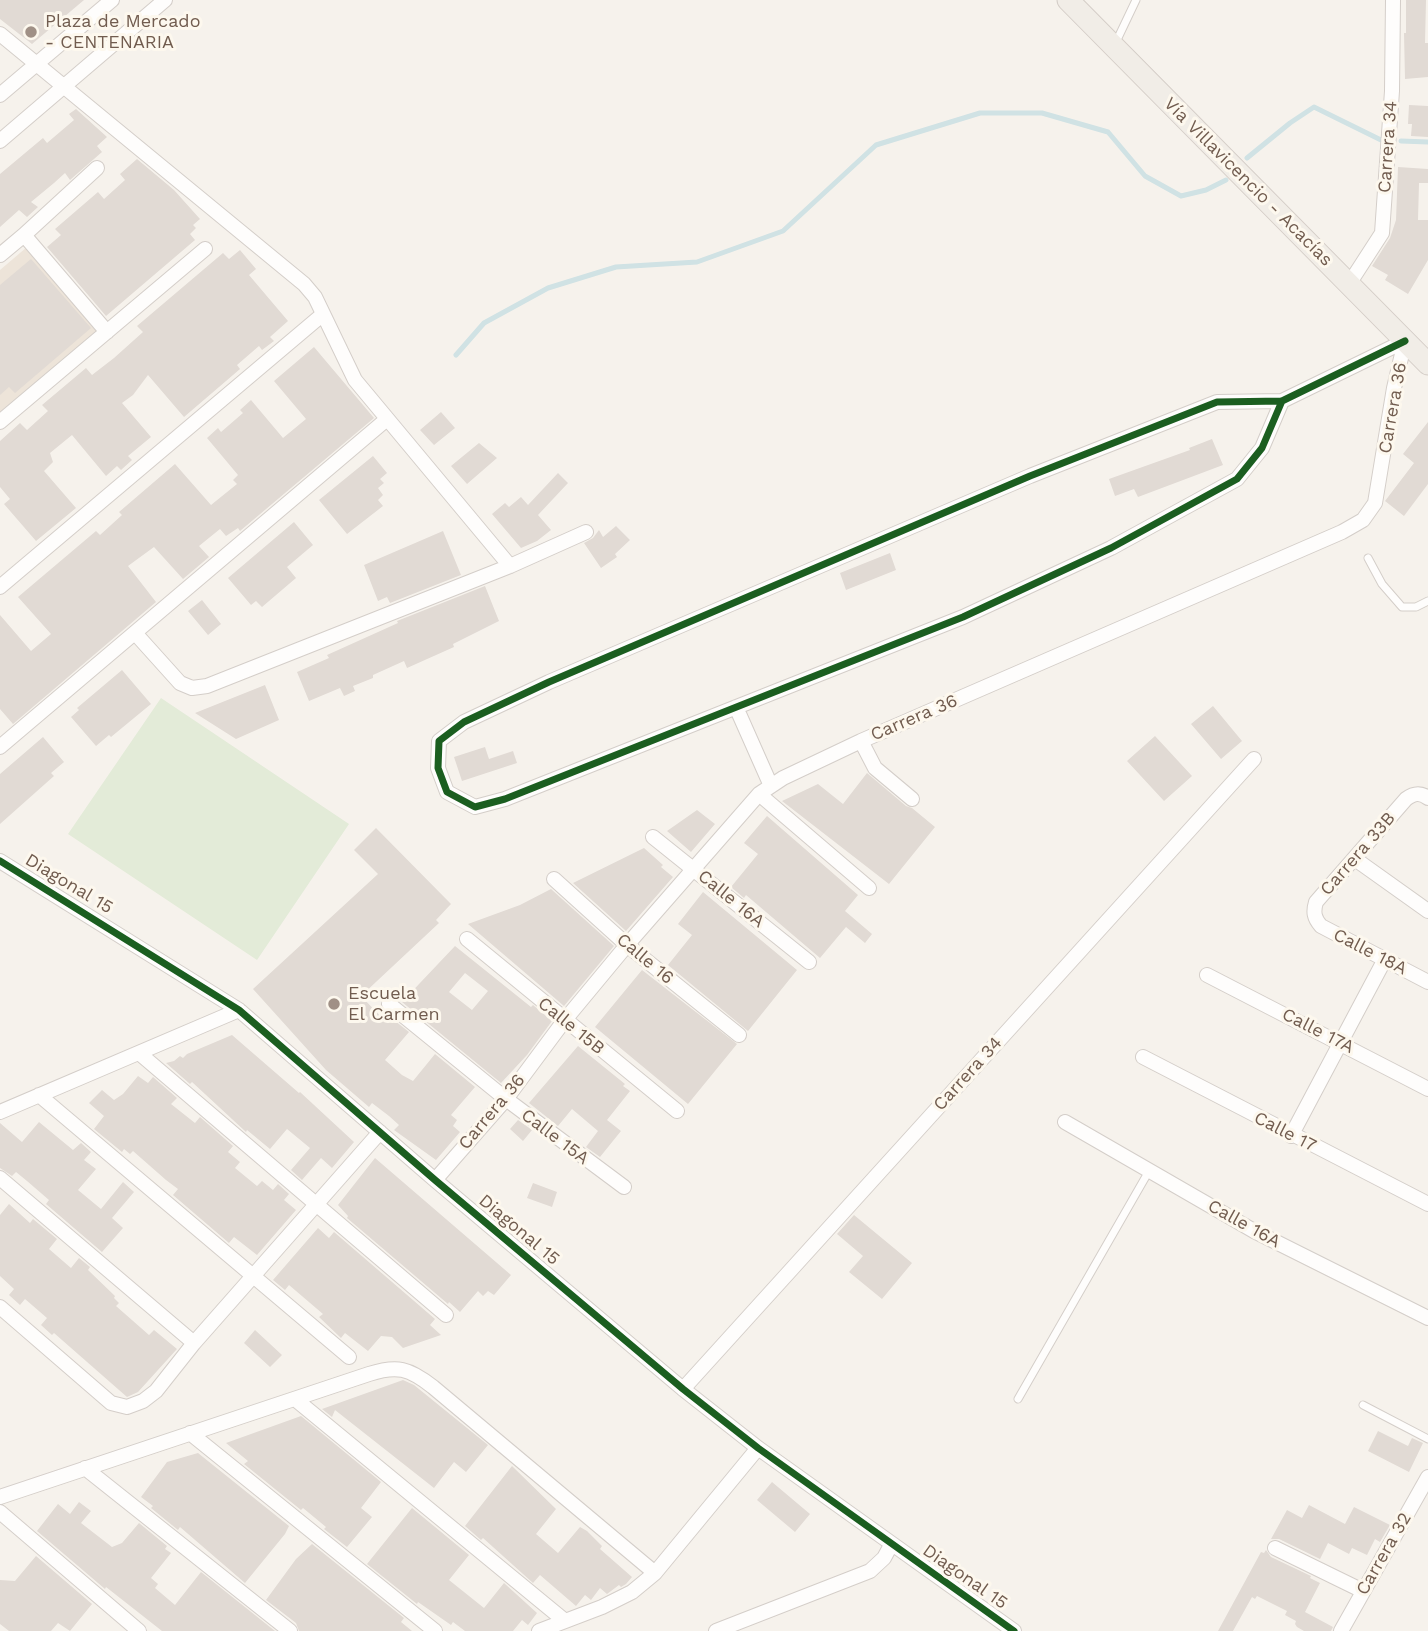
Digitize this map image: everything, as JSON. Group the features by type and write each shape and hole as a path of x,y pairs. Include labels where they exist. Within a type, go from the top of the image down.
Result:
{"main road":[{"name":"Vía Villavicencio - Acacías","path":"1068,0 1428,364"}],"street":[{"path":"0,95 112,0"},
{"path":"0,141 165,0"},
{"name":"Carrera 34","path":"1349,284 1382,233 1392,91 1393,0"},
{"path":"0,34 304,284 315,297 355,380 510,566"},
{"path":"0,255 97,168"},
{"path":"24,235 107,332"},
{"path":"0,422 205,249"},
{"path":"0,587 322,315"},
{"path":"1282,401 1262,448 1237,479 1111,548 963,617 505,799 475,807 447,792 438,768 439,741 464,722 549,682 1030,475 1217,402 1282,401 1405,341"},
{"name":"Carrera 36","path":"435,1180 506,1099 564,1021 627,945 765,790 783,778 861,741 1342,532 1363,520 1375,503 1394,388 1405,341"},
{"path":"0,747 387,419"},
{"path":"135,633 180,683 192,688 207,687 510,566 586,532"},
{"path":"736,707 765,790 869,888"},
{"path":"861,741 875,768 912,799"},
{"name":"Carrera 34","path":"683,1390 1254,759"},
{"name":"Carrera 33B","path":"1315,919 1313,910 1316,902 1406,799 1413,794 1423,794 1428,798"},
{"name":"Calle 16A","path":"653,837 808,962"},
{"path":"1355,859 1428,911"},
{"name":"Diagonal 15","path":"0,861 239,1010 683,1390 891,1545 1014,1631"},
{"name":"Calle 16","path":"554,879 627,945 739,1035"},
{"name":"Calle 18A","path":"1315,919 1321,926 1428,982"},
{"name":"Calle 15B","path":"467,939 677,1111"},
{"path":"1291,1136 1385,959"},
{"name":"Calle 17A","path":"1207,975 1428,1089"},
{"name":"Calle 15A","path":"389,1004 506,1099 624,1187"},
{"path":"0,1112 239,1010"},
{"path":"139,1053 446,1315"},
{"name":"Calle 17","path":"1143,1058 1428,1204"},
{"path":"39,1095 349,1357"},
{"name":"Calle 16A","path":"1065,1122 1254,1231 1428,1318"},
{"path":"0,1307 111,1403 127,1408 144,1401 156,1391 194,1343 380,1132"},
{"path":"0,1178 194,1343"},
{"path":"0,1497 386,1369 402,1369 419,1376 655,1573"},
{"path":"295,1399 565,1621"},
{"path":"190,1433 435,1631"},
{"path":"539,1631 602,1607 632,1591 655,1573 758,1448"},
{"path":"85,1468 290,1631"},
{"name":"Carrera 32","path":"1340,1631 1428,1477"},
{"path":"0,1512 139,1631"},
{"path":"716,1631 870,1571 884,1558 891,1545"},
{"path":"1275,1548 1363,1591"}],"lane":[{"path":"1114,46 1136,0"},
{"path":"1368,558 1382,584 1402,607 1416,607 1428,601"},
{"path":"1017,1399 1149,1171"},
{"path":"1363,1405 1428,1439"}],"shaded area":[{"path":"27,247 98,331 0,414 0,270"}],"green space":[{"path":"161,698 349,824 257,960 68,834"}],"building":[{"name":"Plaza de Mercado - CENTENARIA","path":"0,0 84,0 32,44 0,19"},
{"path":"1406,0 1426,0 1425,43 1428,43 1428,77 1405,79"},
{"path":"1409,105 1428,106 1428,137 1411,136 1412,124 1408,124"},
{"path":"76,109 107,137 97,146 102,152 70,180 65,173 31,202 38,207 27,217 19,210 0,227 0,174 43,138 47,143 74,120 69,114"},
{"path":"137,159 174,190 200,219 193,225 196,228 190,234 195,240 106,316 47,247 61,235 55,229 98,192 104,199 125,180 120,174"},
{"path":"1398,167 1428,169 1428,183 1419,183 1418,220 1428,220 1428,260 1408,294 1385,280 1388,275 1372,266 1390,238 1396,220"},
{"path":"240,250 256,269 249,275 288,321 270,337 274,341 262,350 259,346 237,365 240,369 184,417 148,375 133,395 122,403 151,437 128,456 132,460 121,470 117,466 106,476 72,435 50,453 53,462 44,471 76,508 36,541 4,504 10,499 0,487 0,441 20,423 27,430 48,411 42,405 86,368 92,375 114,358 143,332 137,326 223,253 229,259"},
{"path":"31,259 91,328 15,393 9,387 0,395 0,285"},
{"path":"314,347 374,418 240,531 238,528 226,536 220,529 199,546 209,557 183,579 154,547 128,566 156,602 13,724 0,709 0,615 31,651 51,634 18,597 96,531 100,535 122,515 119,512 175,464 211,505 237,484 233,480 238,475 207,438 218,428 221,432 243,413 240,410 251,400 283,438 306,419 274,381"},
{"path":"441,412 455,428 434,445 420,430"},
{"path":"1428,422 1428,484 1404,516 1385,501 1414,463 1403,454"},
{"path":"1212,439 1223,465 1138,497 1134,489 1115,496 1109,479 1190,450 1189,448"},
{"path":"479,443 497,458 467,484 451,466"},
{"path":"373,456 387,473 380,479 384,483 378,488 383,495 378,500 383,506 347,534 319,500"},
{"path":"558,473 568,483 538,515 551,530 537,541 521,548 492,514 505,503 509,507 521,497 528,505"},
{"path":"294,522 313,545 287,567 296,578 262,607 256,601 251,605 228,578"},
{"path":"616,526 630,540 615,554 617,557 601,568 584,543 593,538 599,530 603,537"},
{"path":"443,531 461,575 390,603 387,597 378,601 364,565"},
{"path":"890,553 896,570 846,590 840,573"},
{"path":"485,586 499,621 453,644 454,647 407,668 404,661 373,675 373,678 353,686 355,691 344,696 340,688 309,701 297,672 329,658 327,655 398,623 397,621"},
{"path":"202,600 221,624 208,635 188,611"},
{"path":"122,670 151,704 96,746 71,717 79,710 77,708"},
{"path":"265,685 279,720 236,739 195,713"},
{"path":"1213,706 1242,741 1221,759 1191,724"},
{"path":"1155,736 1192,776 1164,801 1127,761"},
{"path":"43,737 64,762 51,773 54,776 0,824 0,774"},
{"path":"485,747 489,759 513,751 517,763 462,781 454,757"},
{"path":"867,773 935,827 889,884 782,801 818,784 843,804"},
{"path":"697,810 715,824 691,852 667,831"},
{"path":"767,816 858,895 845,911 872,934 865,943 846,927 820,958 746,895 744,898 731,887 758,854 744,843"},
{"path":"376,828 451,904 436,920 439,923 361,996 386,1022 390,1017 409,1032 385,1060 402,1075 413,1081 435,1054 475,1087 451,1115 457,1120 453,1126 460,1132 436,1160 394,1130 399,1125 389,1116 372,1103 369,1107 326,1070 253,989 378,874 354,850"},
{"path":"644,848 673,877 626,931 573,883"},
{"path":"551,889 614,946 564,1006 468,924 520,905"},
{"path":"703,892 797,970 748,1031 668,965 692,935 678,924"},
{"path":"455,946 552,1021 527,1055 501,1083 402,1002","holes":["465,973 488,991 472,1010 449,992"]},
{"path":"642,970 737,1044 688,1104 595,1027"},
{"path":"232,1035 354,1142 332,1168 321,1158 302,1180 291,1170 310,1148 287,1129 270,1149 247,1130 246,1132 192,1082 190,1084 166,1063"},
{"path":"578,1046 630,1091 607,1120 621,1131 600,1157 586,1147 598,1131 572,1109 558,1126 529,1103"},
{"path":"138,1076 148,1083 153,1077 177,1098 171,1104 195,1123 200,1117 233,1146 228,1152 240,1162 235,1168 257,1186 262,1181 273,1190 278,1184 289,1194 284,1200 296,1210 257,1255 234,1237 229,1243 173,1195 178,1189 133,1151 130,1154 124,1149 122,1152 94,1129 104,1116 89,1103 102,1090 114,1100 123,1094"},
{"path":"518,1120 532,1130 523,1141 510,1129"},
{"path":"39,1122 73,1150 81,1143 91,1152 84,1160 96,1169 78,1190 101,1209 123,1182 134,1192 112,1218 123,1228 102,1252 46,1204 49,1200 27,1181 16,1172 12,1176 0,1168 0,1123 22,1142"},
{"path":"375,1158 511,1275 494,1295 488,1291 483,1296 478,1291 460,1312 347,1218 338,1205"},
{"path":"533,1183 557,1192 552,1207 527,1198"},
{"path":"9,1204 30,1223 33,1219 57,1239 49,1249 71,1268 79,1258 115,1296 119,1303 116,1306 149,1335 154,1330 177,1349 138,1392 127,1397 54,1333 52,1335 41,1325 47,1318 25,1299 20,1305 9,1295 14,1289 0,1276 0,1215"},
{"path":"854,1215 912,1263 882,1299 849,1272 863,1256 837,1234"},
{"path":"318,1228 329,1238 334,1232 435,1319 430,1325 441,1335 403,1348 392,1337 381,1336 368,1351 345,1333 341,1338 319,1317 323,1314 289,1285 285,1290 273,1280"},
{"path":"255,1330 282,1355 270,1367 244,1343"},
{"path":"403,1380 414,1385 488,1445 466,1472 454,1462 434,1488 335,1410 332,1417 322,1409"},
{"path":"301,1416 381,1482 361,1508 372,1517 347,1547 303,1508 301,1510 244,1464 248,1461 226,1443"},
{"path":"1378,1431 1408,1446 1412,1438 1423,1443 1409,1472 1368,1451"},
{"path":"198,1453 289,1526 245,1583 180,1527 178,1530 151,1508 153,1506 141,1497 167,1462"},
{"path":"512,1466 556,1509 536,1534 558,1553 580,1527 632,1577 626,1584 621,1587 619,1585 607,1594 600,1588 591,1600 585,1595 576,1606 540,1575 533,1583 483,1538 481,1540 465,1526"},
{"path":"772,1482 810,1514 795,1532 757,1500"},
{"path":"79,1502 91,1511 81,1523 112,1547 122,1543 139,1523 167,1546 165,1549 171,1553 151,1578 158,1584 155,1588 175,1605 201,1572 275,1631 162,1631 106,1587 105,1589 37,1531 58,1504 70,1514"},
{"path":"1309,1505 1345,1524 1354,1507 1390,1525 1380,1542 1375,1539 1367,1555 1352,1548 1349,1554 1328,1543 1320,1559 1279,1539 1271,1539 1287,1510 1302,1518"},
{"path":"412,1508 469,1555 449,1580 484,1608 504,1583 537,1613 528,1625 522,1620 513,1631 465,1631 453,1622 451,1625 418,1602 417,1604 367,1564"},
{"path":"312,1544 404,1618 401,1622 412,1631 299,1631 296,1623 266,1600 296,1559"},
{"path":"1266,1550 1271,1557 1320,1583 1305,1612 1333,1627 1331,1631 1304,1631 1297,1627 1296,1621 1285,1615 1287,1611 1257,1596 1255,1599 1252,1597 1233,1631 1218,1631 1261,1552"},
{"path":"36,1556 92,1604 70,1631 58,1623 51,1631 9,1631 0,1624 0,1580 15,1581"}],"waterway":[{"path":"1247,158 1314,107 1381,140"},
{"path":"456,355 484,323 548,288 616,267 697,262 783,231 876,145 980,113 1042,113 1108,132 1145,176 1181,196 1206,190 1226,180"},
{"path":"1401,141 1428,142"}],"cycle path":[{"path":"1282,401 1262,448 1237,479 1111,548 963,617 505,799 475,807 447,792 438,768 439,741 464,722 549,682 1030,476 1217,402 1282,401 1405,341"},
{"path":"0,861 239,1010 683,1389 758,1448 1014,1631"}],"place":[{"name":"Plaza de Mercado - CENTENARIA","path":"31,32"},
{"name":"Escuela El Carmen","path":"334,1004"}]}
